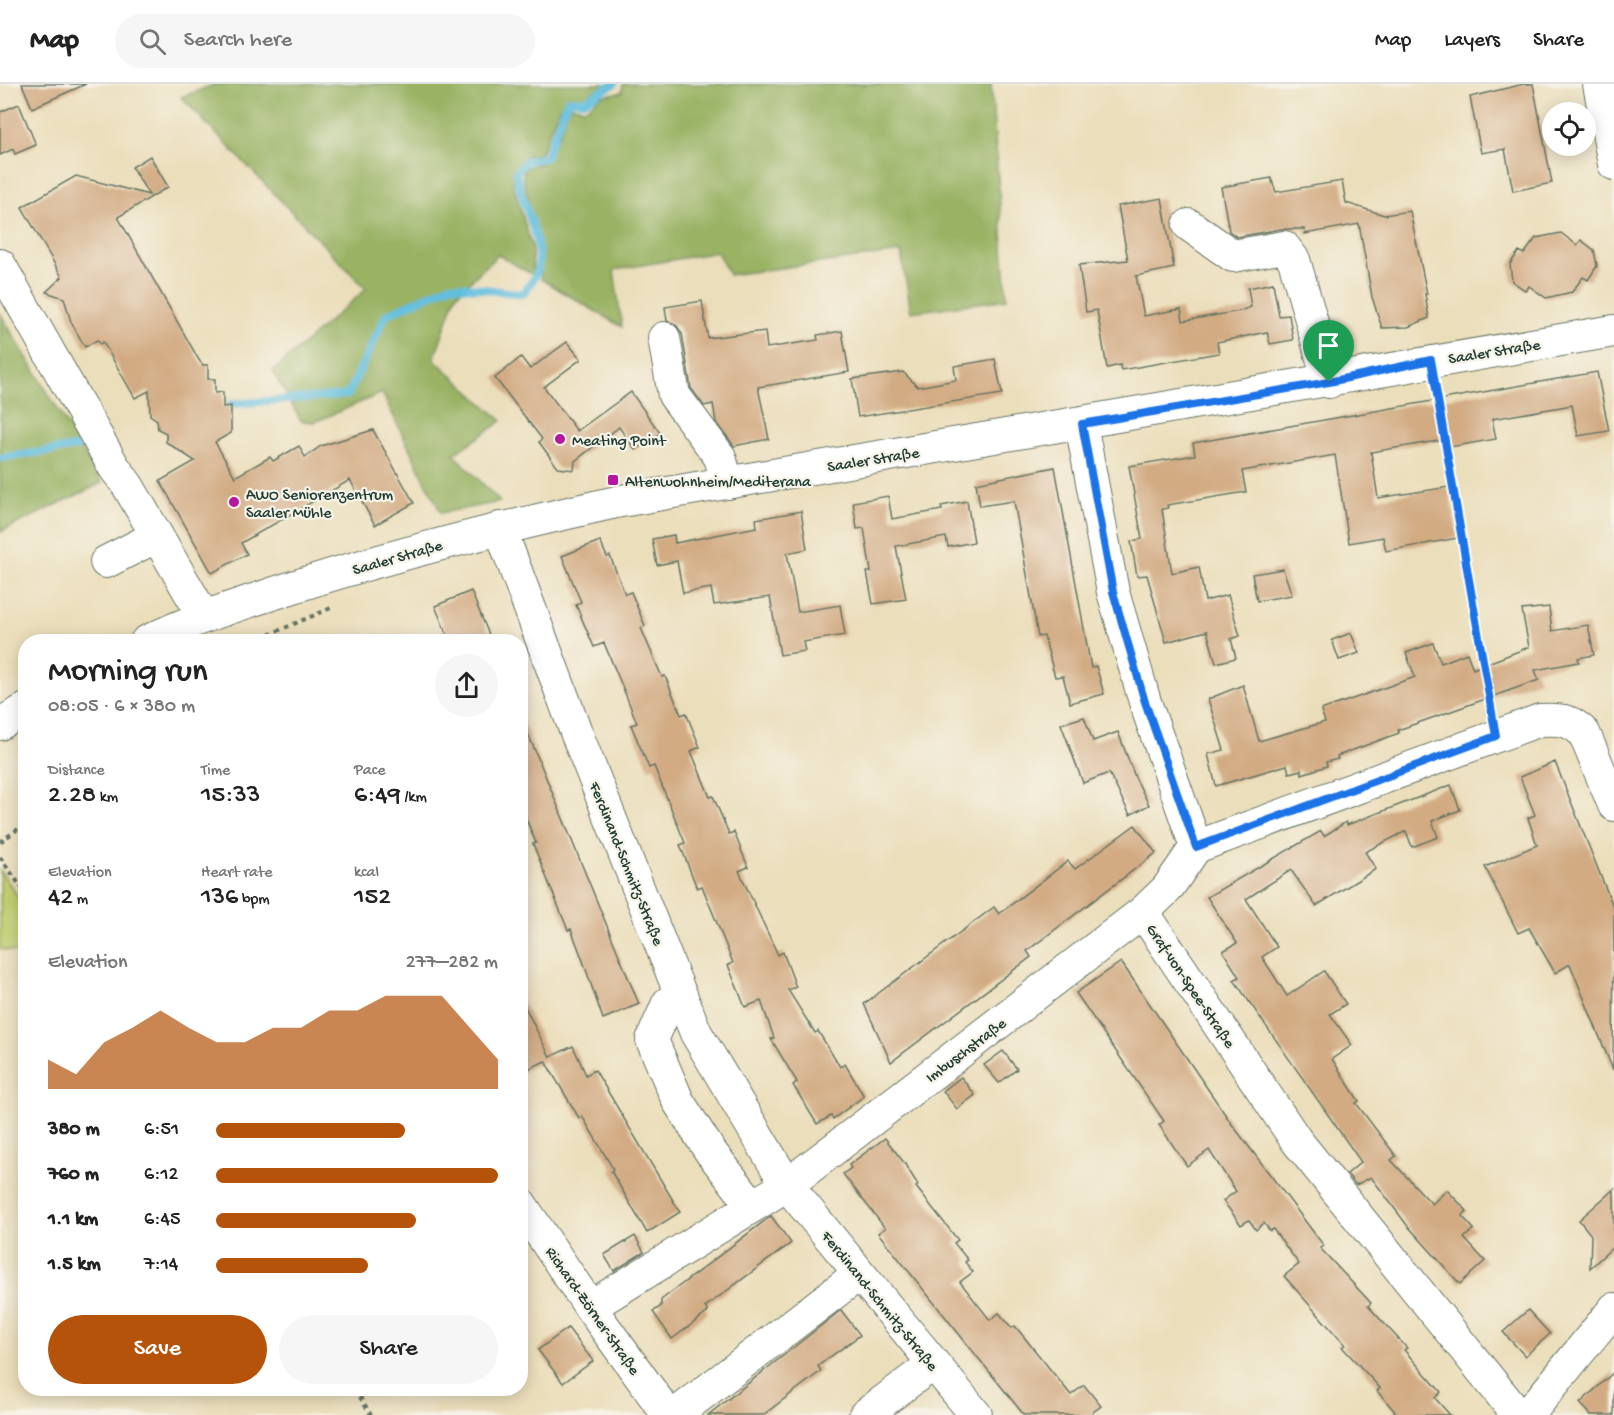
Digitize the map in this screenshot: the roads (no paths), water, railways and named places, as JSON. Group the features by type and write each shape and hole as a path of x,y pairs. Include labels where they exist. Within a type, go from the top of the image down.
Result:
{"street":[{"path":"1599,84 1614,164"},
{"path":"1189,225 1233,256 1284,247 1294,260 1329,382"},
{"path":"0,266 114,467 158,536 204,618"},
{"name":"Saaler Straße","path":"165,634 204,618 391,557 500,528 621,501 1329,382 1431,360 1614,331"},
{"path":"664,339 674,395 720,457 728,483"},
{"path":"1082,424 1113,592 1145,702 1196,847 1540,720 1564,720 1575,724 1587,738 1614,804"},
{"name":"Ferdinand-Schmitz-Straße","path":"500,528 576,732 696,1033 787,1185 976,1415"},
{"path":"106,562 158,536"},
{"path":"0,724 18,714"},
{"name":"Graf-von-Spee-Straße","path":"1196,847 1167,889 1143,912 1296,1140 1518,1415"},
{"name":"Imbuschstraße","path":"787,1185 1143,912"},
{"path":"681,995 668,1003 652,1040 678,1101 710,1151 753,1206"},
{"path":"590,1307 787,1185"},
{"name":"Richard-Zörner-Straße","path":"528,1215 590,1307 668,1415"},
{"path":"675,1415 859,1274"},
{"path":"1528,1415 1614,1309"},
{"path":"865,1415 933,1364"}],"waterway":[{"path":"231,404 348,395 386,315 451,285 523,294 537,272 539,257 535,233 516,172 526,161 545,158 568,100 584,101 614,84"},
{"path":"0,458 77,447"}],"place":[{"name":"Meating Point","path":"560,439"},
{"name":"Altenwohnheim/Mediterana","path":"613,480"},
{"name":"AWO Seniorenzentrum Saaler Mühle","path":"234,502"}]}
